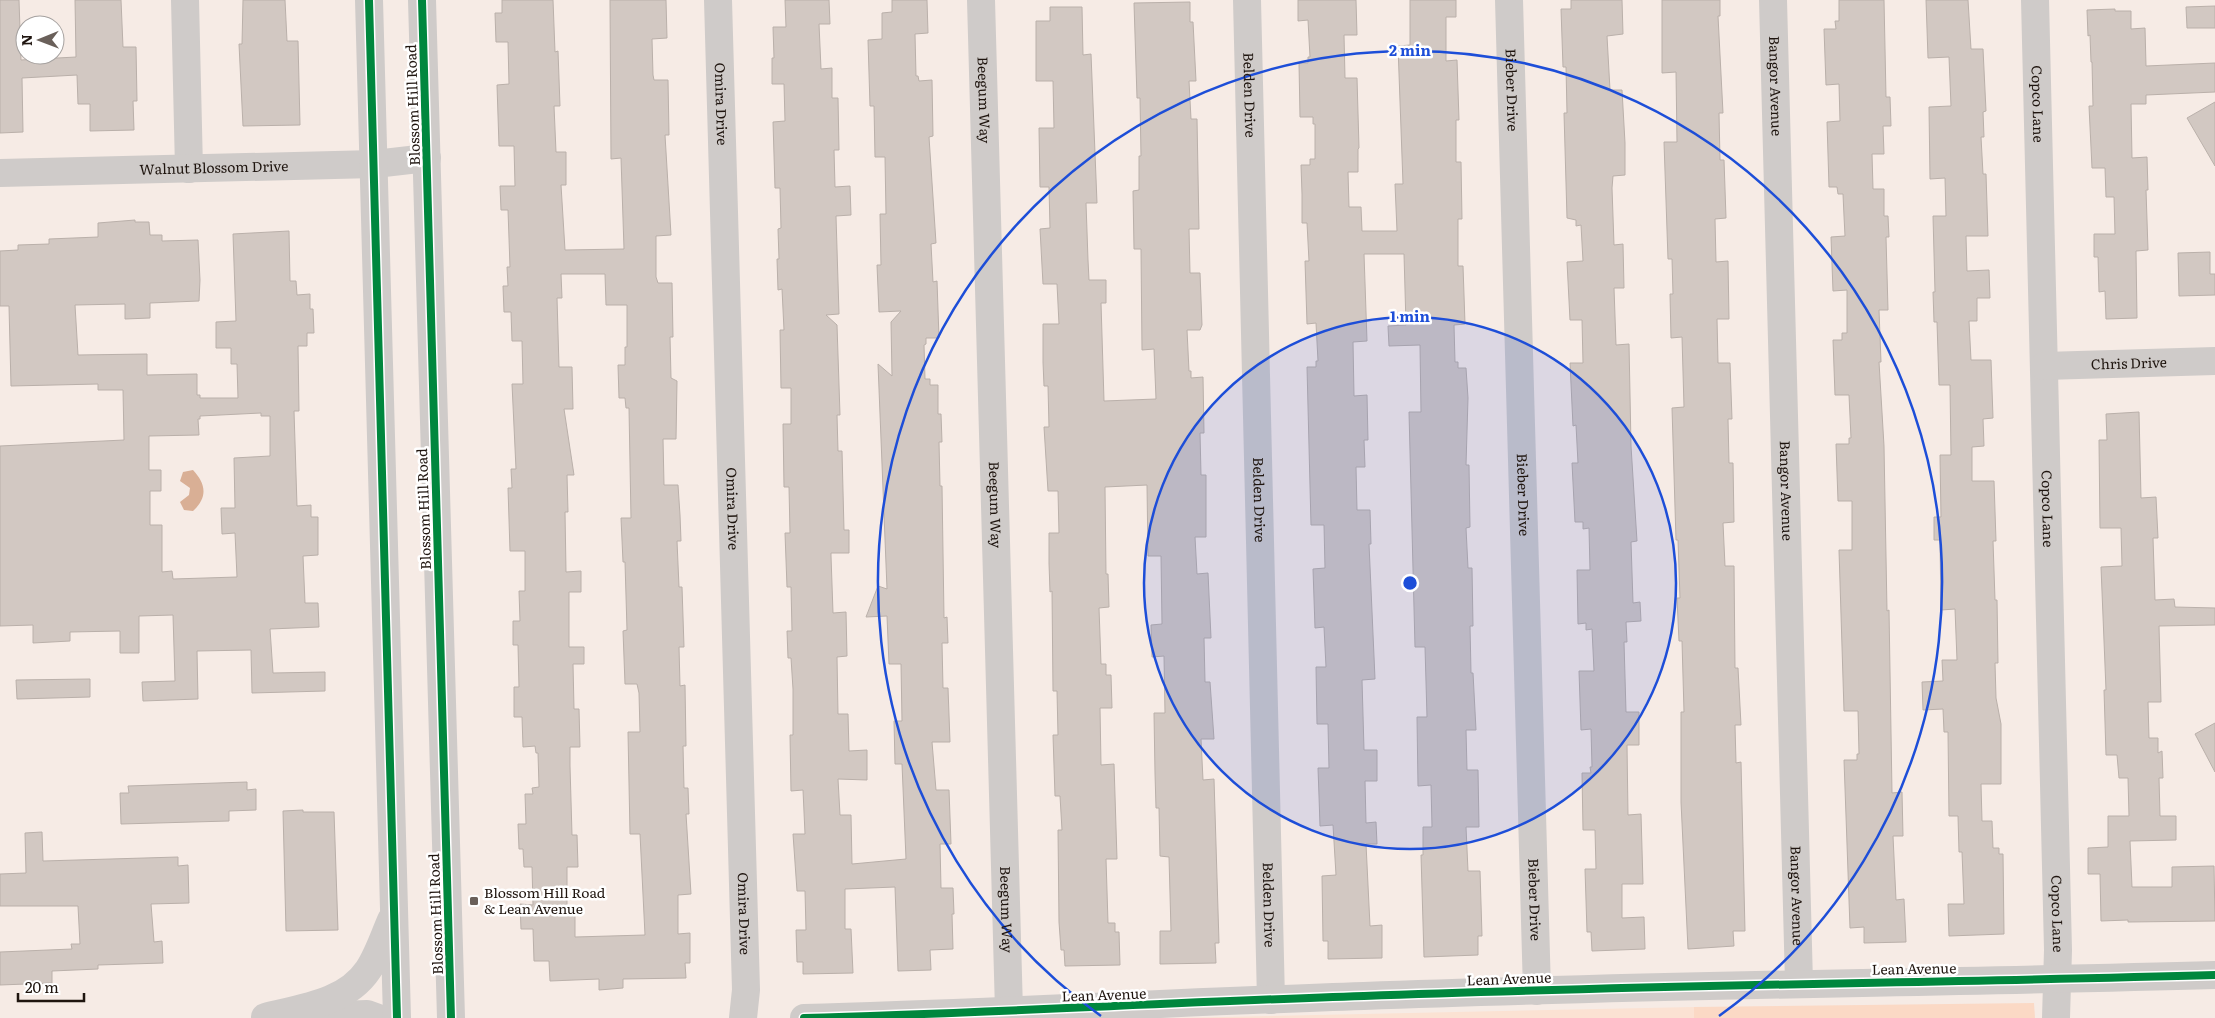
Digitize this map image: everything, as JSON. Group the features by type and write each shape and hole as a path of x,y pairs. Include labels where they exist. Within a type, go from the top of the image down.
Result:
{"street":[{"path":"185,0 189,169"},
{"path":"369,0 397,1018"},
{"name":"Blossom Hill Road","path":"422,0 451,1018"},
{"name":"Omira Drive","path":"718,0 746,990 743,1018"},
{"name":"Beegum Way","path":"982,0 1008,1011"},
{"name":"Belden Drive","path":"1247,0 1271,1000"},
{"name":"Bieber Drive","path":"1509,0 1537,991"},
{"name":"Bangor Avenue","path":"1773,0 1799,983"},
{"name":"Copco Lane","path":"2035,0 2058,920 2056,1018"},
{"name":"Walnut Blossom Drive","path":"0,173 375,164 427,158"},
{"name":"Chris Drive","path":"2044,366 2215,361"},
{"path":"265,1018 314,1004 349,991 369,969 394,914"},
{"name":"Lean Avenue","path":"804,1018 877,1017 1271,1000 1799,983 2057,980 2215,975"},
{"path":"258,1018 367,1014 378,1018"}],"shaded area":[{"path":"193,470 203,485 203,496 193,511 184,510 180,502 189,495 190,488 180,481 183,472"},
{"path":"2034,1003 2035,1018 1694,1018 1694,1007"},
{"path":"1694,1007 1694,1018 1174,1018"}],"building":[{"path":"0,0 19,0 20,15 15,15 15,65 65,65 65,58 76,57 75,0 121,0 123,47 136,47 137,101 133,101 134,130 90,131 90,104 78,104 77,75 22,78 23,132 0,133"},
{"path":"243,0 285,0 287,41 298,41 300,125 243,126 239,44 242,44"},
{"path":"502,0 553,0 555,52 558,51 560,106 554,106 556,152 566,152 566,185 561,185 565,250 624,249 621,158 611,159 610,0 666,0 667,38 652,39 654,80 668,80 669,135 665,135 671,235 656,236 656,277 658,283 672,283 673,337 670,337 671,378 677,381 676,439 663,439 664,485 678,485 680,515 681,541 677,541 679,587 682,587 684,647 679,647 680,686 685,685 686,746 683,746 684,788 688,788 689,814 686,814 691,894 678,895 678,934 690,933 690,963 685,963 686,978 623,979 623,988 599,990 599,979 550,981 549,961 534,961 533,929 521,929 520,904 533,905 532,867 524,867 523,849 519,849 518,824 526,824 525,794 533,794 532,788 539,787 538,753 536,753 535,746 523,747 522,717 514,717 514,687 519,687 518,645 513,645 513,621 520,621 519,591 525,591 525,551 510,551 508,488 512,488 511,469 516,469 512,384 523,384 522,341 512,341 511,312 504,312 503,286 508,286 507,267 510,267 508,210 501,210 500,186 515,186 514,146 499,146 497,85 509,84 508,42 496,42 495,13 502,13","holes":["561,274 605,274 606,305 627,305 625,365 618,365 619,398 625,398 626,408 629,408 631,518 621,518 623,562 625,562 627,630 623,631 625,684 637,684 639,693 640,732 628,732 630,834 640,834 645,935 575,937 575,906 567,907 567,867 578,867 577,835 572,835 570,747 580,747 579,709 574,709 573,664 584,664 584,647 569,647 569,592 581,592 581,571 566,572 565,512 568,512 567,475 574,475 564,409 573,409 572,367 559,367 557,298 562,298"]},
{"path":"785,0 829,0 830,24 819,24 821,69 832,68 832,98 838,98 839,150 834,150 835,187 850,186 851,215 836,216 839,314 826,315 837,325 840,415 837,415 838,451 842,451 844,530 849,530 849,553 831,553 833,613 846,612 847,656 837,657 838,714 848,714 849,751 867,750 867,780 838,779 840,815 851,815 852,864 906,859 902,764 895,764 894,721 902,721 901,664 889,664 887,616 866,617 878,586 887,589 878,364 892,376 891,322 901,311 879,312 877,265 881,265 880,214 886,214 885,157 875,157 874,106 870,106 868,40 882,39 882,13 892,12 892,0 927,0 928,33 915,34 916,76 918,76 919,81 932,80 933,136 929,137 936,243 931,244 933,282 937,281 939,338 926,338 926,344 924,345 925,379 930,379 930,385 938,385 938,414 941,414 942,442 939,442 940,486 942,486 944,618 947,617 948,643 942,643 943,688 948,688 950,742 932,742 936,790 949,790 951,844 940,844 941,888 953,888 954,914 952,914 953,949 930,950 931,970 898,971 895,887 845,889 845,929 851,929 853,973 803,974 803,962 797,962 796,930 806,930 805,891 797,891 793,834 805,834 803,790 791,791 790,735 793,735 793,689 791,658 788,658 787,631 792,631 791,587 787,587 785,533 790,533 789,487 784,487 783,424 791,424 791,388 781,388 780,330 784,330 782,289 778,290 777,259 779,259 778,229 781,228 780,188 775,188 773,122 785,121 784,84 772,84 772,58 774,58 773,27 786,27"},
{"path":"1298,0 1356,0 1357,35 1344,35 1345,78 1357,78 1358,172 1348,172 1349,207 1361,207 1362,231 1397,231 1395,184 1403,184 1398,46 1410,45 1410,0 1456,0 1456,17 1446,17 1446,61 1457,60 1459,120 1456,120 1456,162 1461,162 1462,219 1458,219 1458,266 1463,266 1465,324 1454,325 1455,362 1458,362 1458,368 1466,368 1468,398 1466,465 1469,465 1470,527 1466,528 1468,568 1472,568 1473,626 1470,626 1471,673 1473,673 1476,730 1466,730 1467,770 1478,770 1479,827 1466,827 1468,871 1480,871 1482,936 1478,936 1478,955 1424,957 1421,855 1423,855 1423,827 1432,827 1431,785 1418,786 1417,717 1427,717 1425,647 1415,647 1409,412 1421,412 1420,345 1389,346 1388,326 1406,325 1404,254 1364,254 1367,341 1353,342 1354,396 1367,395 1368,440 1364,440 1365,467 1356,467 1357,510 1370,510 1371,544 1369,544 1375,679 1362,680 1364,750 1377,750 1377,781 1365,781 1366,823 1376,822 1377,844 1366,844 1370,926 1382,925 1382,958 1328,959 1328,941 1323,941 1322,876 1336,875 1333,825 1320,826 1318,768 1329,768 1328,724 1317,724 1316,667 1326,667 1324,627 1315,628 1313,569 1325,568 1324,525 1311,525 1307,367 1316,367 1316,361 1318,361 1316,323 1307,324 1305,261 1309,261 1307,223 1302,223 1301,165 1310,165 1310,159 1315,159 1315,124 1313,124 1313,117 1300,117 1299,63 1308,63 1308,57 1310,57 1308,20 1298,21"},
{"path":"1571,0 1622,0 1623,34 1607,36 1610,90 1622,90 1625,143 1625,175 1613,176 1612,188 1614,245 1623,244 1624,288 1614,288 1616,345 1629,344 1631,446 1637,541 1631,542 1633,603 1640,602 1641,621 1626,622 1627,642 1624,642 1626,712 1639,712 1639,745 1627,745 1628,815 1641,814 1643,884 1622,884 1622,918 1644,917 1645,949 1592,951 1591,932 1587,932 1585,869 1596,869 1595,830 1583,830 1582,773 1591,773 1590,767 1592,767 1591,729 1581,730 1579,671 1594,671 1592,629 1586,630 1586,623 1578,624 1577,570 1590,570 1589,528 1583,529 1583,522 1575,522 1572,463 1578,463 1576,425 1573,426 1570,363 1583,363 1582,320 1570,320 1567,262 1583,261 1581,225 1576,226 1576,220 1567,218 1564,113 1567,113 1566,67 1563,67 1561,9 1571,9"},
{"path":"1662,0 1720,0 1720,16 1718,16 1723,113 1719,113 1720,160 1724,160 1726,218 1715,219 1716,262 1728,261 1729,319 1717,319 1718,363 1730,363 1732,419 1728,419 1729,463 1733,463 1734,522 1723,523 1725,566 1734,566 1735,668 1738,668 1741,725 1735,725 1736,763 1741,762 1745,931 1733,931 1734,946 1688,949 1681,802 1681,712 1684,712 1682,641 1679,641 1677,598 1680,598 1678,540 1676,540 1672,408 1684,407 1682,337 1671,338 1670,294 1673,294 1672,259 1668,259 1664,142 1677,142 1676,72 1662,73"},
{"path":"1839,0 1884,0 1886,97 1890,97 1891,126 1883,126 1884,154 1872,154 1873,189 1884,189 1884,216 1888,216 1889,237 1886,237 1888,310 1879,310 1881,362 1879,362 1884,446 1887,611 1889,610 1892,793 1902,792 1903,836 1893,836 1896,900 1904,899 1906,942 1864,943 1864,927 1850,928 1844,760 1857,760 1857,754 1859,754 1858,711 1844,711 1839,550 1852,550 1852,501 1838,501 1836,444 1849,444 1849,438 1851,438 1849,395 1835,395 1833,340 1842,340 1842,333 1847,333 1847,290 1833,291 1831,237 1845,236 1843,194 1838,194 1837,187 1829,187 1827,122 1840,121 1839,84 1826,85 1824,29 1836,29 1835,21 1839,21"},
{"path":"1926,0 1968,0 1971,49 1983,49 1986,111 1983,112 1984,137 1981,137 1983,174 1986,174 1988,236 1966,236 1967,271 1989,270 1990,298 1977,298 1977,321 1969,321 1971,360 1991,360 1993,418 1983,419 1984,446 1972,447 1972,481 1994,481 1996,541 1993,541 1995,600 1997,600 1998,663 1995,663 1996,698 2001,724 2001,784 1981,784 1982,821 1992,821 1993,848 1999,848 1999,854 2003,854 2004,934 1949,936 1948,904 1964,904 1962,852 1959,852 1958,816 1949,816 1948,732 1944,732 1943,709 1923,710 1922,682 1943,681 1942,660 1957,660 1955,609 1941,610 1940,540 1934,540 1934,517 1941,517 1940,455 1951,455 1950,385 1939,385 1937,322 1934,322 1933,292 1935,292 1933,216 1946,216 1945,178 1930,179 1929,107 1951,106 1949,57 1928,58"},
{"path":"1190,2 1190,22 1193,22 1196,81 1189,81 1191,119 1197,119 1199,229 1189,229 1190,273 1200,273 1202,325 1200,330 1187,330 1191,378 1203,377 1204,433 1200,433 1201,475 1206,475 1206,537 1195,537 1197,574 1208,573 1211,638 1204,638 1205,682 1210,682 1214,739 1201,739 1203,780 1214,779 1219,943 1215,943 1216,963 1160,964 1160,931 1171,931 1169,857 1160,856 1159,808 1156,808 1155,773 1154,713 1165,713 1164,656 1152,657 1151,625 1162,624 1161,556 1148,556 1147,485 1105,487 1106,574 1108,574 1109,607 1099,608 1101,664 1106,664 1106,675 1111,675 1112,708 1100,708 1101,765 1114,764 1117,859 1106,859 1108,923 1115,923 1115,932 1119,932 1120,965 1065,966 1064,950 1061,950 1059,922 1058,830 1062,830 1060,796 1055,796 1053,735 1058,735 1057,691 1053,691 1052,591 1050,592 1049,563 1049,533 1059,533 1058,491 1048,491 1044,427 1049,427 1048,386 1044,386 1043,362 1043,324 1059,324 1057,284 1043,284 1040,229 1050,228 1049,187 1040,187 1039,128 1054,128 1053,81 1036,81 1036,21 1050,21 1050,7 1082,7 1083,55 1091,54 1097,203 1086,203 1088,260 1089,280 1106,280 1106,303 1101,303 1104,401 1156,399 1154,349 1142,350 1141,249 1134,249 1133,191 1139,190 1139,156 1141,156 1140,98 1137,98 1134,3"},
{"path":"2215,6 2215,28 2187,28 2186,7"},
{"path":"2115,9 2115,11 2131,11 2131,29 2145,28 2146,66 2215,63 2215,92 2146,95 2146,104 2131,104 2132,158 2147,157 2148,250 2136,251 2137,318 2106,319 2105,291 2099,292 2098,257 2094,257 2094,234 2115,234 2114,197 2106,197 2105,168 2092,168 2089,106 2093,106 2092,62 2087,10"},
{"path":"2215,102 2215,166 2187,118"},
{"path":"135,220 135,222 149,222 150,235 162,235 162,241 198,240 199,301 150,303 150,318 125,319 125,304 75,305 78,355 147,354 147,375 197,374 197,395 200,395 200,398 238,398 237,364 231,364 231,348 216,348 216,322 236,321 233,234 289,231 290,281 296,281 297,295 310,294 310,309 313,309 314,333 307,333 307,346 298,346 299,411 294,411 297,506 311,505 311,517 318,517 318,555 303,556 305,603 318,603 319,627 270,629 273,673 325,672 325,691 252,693 251,650 197,651 198,699 143,701 142,682 175,681 173,615 139,616 139,653 120,653 120,631 70,632 70,641 33,643 33,625 0,626 0,446 124,440 123,390 98,390 98,384 11,386 9,306 0,306 0,251 18,250 18,245 49,244 49,239 98,237 98,223","holes":["261,413 261,416 270,416 270,456 234,458 235,508 221,508 222,534 235,533 237,577 173,579 172,571 162,572 162,525 150,525 150,491 161,491 161,470 149,470 149,436 199,435 198,419 200,419 200,416"]},
{"path":"2210,252 2210,274 2215,274 2215,295 2179,296 2178,253"},
{"path":"2139,412 2141,498 2156,497 2158,538 2153,538 2155,600 2174,599 2175,607 2215,608 2215,625 2159,626 2161,702 2148,702 2149,738 2158,738 2158,753 2162,751 2163,778 2159,778 2160,816 2176,816 2176,840 2130,841 2132,887 2172,887 2172,867 2214,866 2215,921 2101,921 2100,874 2088,874 2088,848 2108,847 2108,816 2129,816 2128,778 2119,778 2117,755 2106,755 2104,690 2106,690 2101,567 2122,566 2121,528 2100,528 2099,440 2107,440 2106,414"},
{"path":"90,679 90,697 17,699 16,680"},
{"path":"2215,723 2215,772 2195,734"},
{"path":"247,782 247,790 256,789 256,810 229,811 229,821 121,824 120,793 129,793 128,786"},
{"path":"303,810 303,812 334,812 338,930 286,931 283,811"},
{"path":"42,832 43,861 178,857 178,866 188,865 189,903 151,904 154,942 162,941 163,963 98,965 98,969 52,971 52,983 0,985 0,952 72,949 71,944 80,944 78,906 0,906 0,874 26,873 25,833"}],"cycle path":[{"path":"369,0 397,1018"},
{"path":"422,0 451,1018"},
{"path":"804,1018 1470,992 2215,975"}],"place":[{"name":"Blossom Hill Road & Lean Avenue","path":"474,901"}]}
